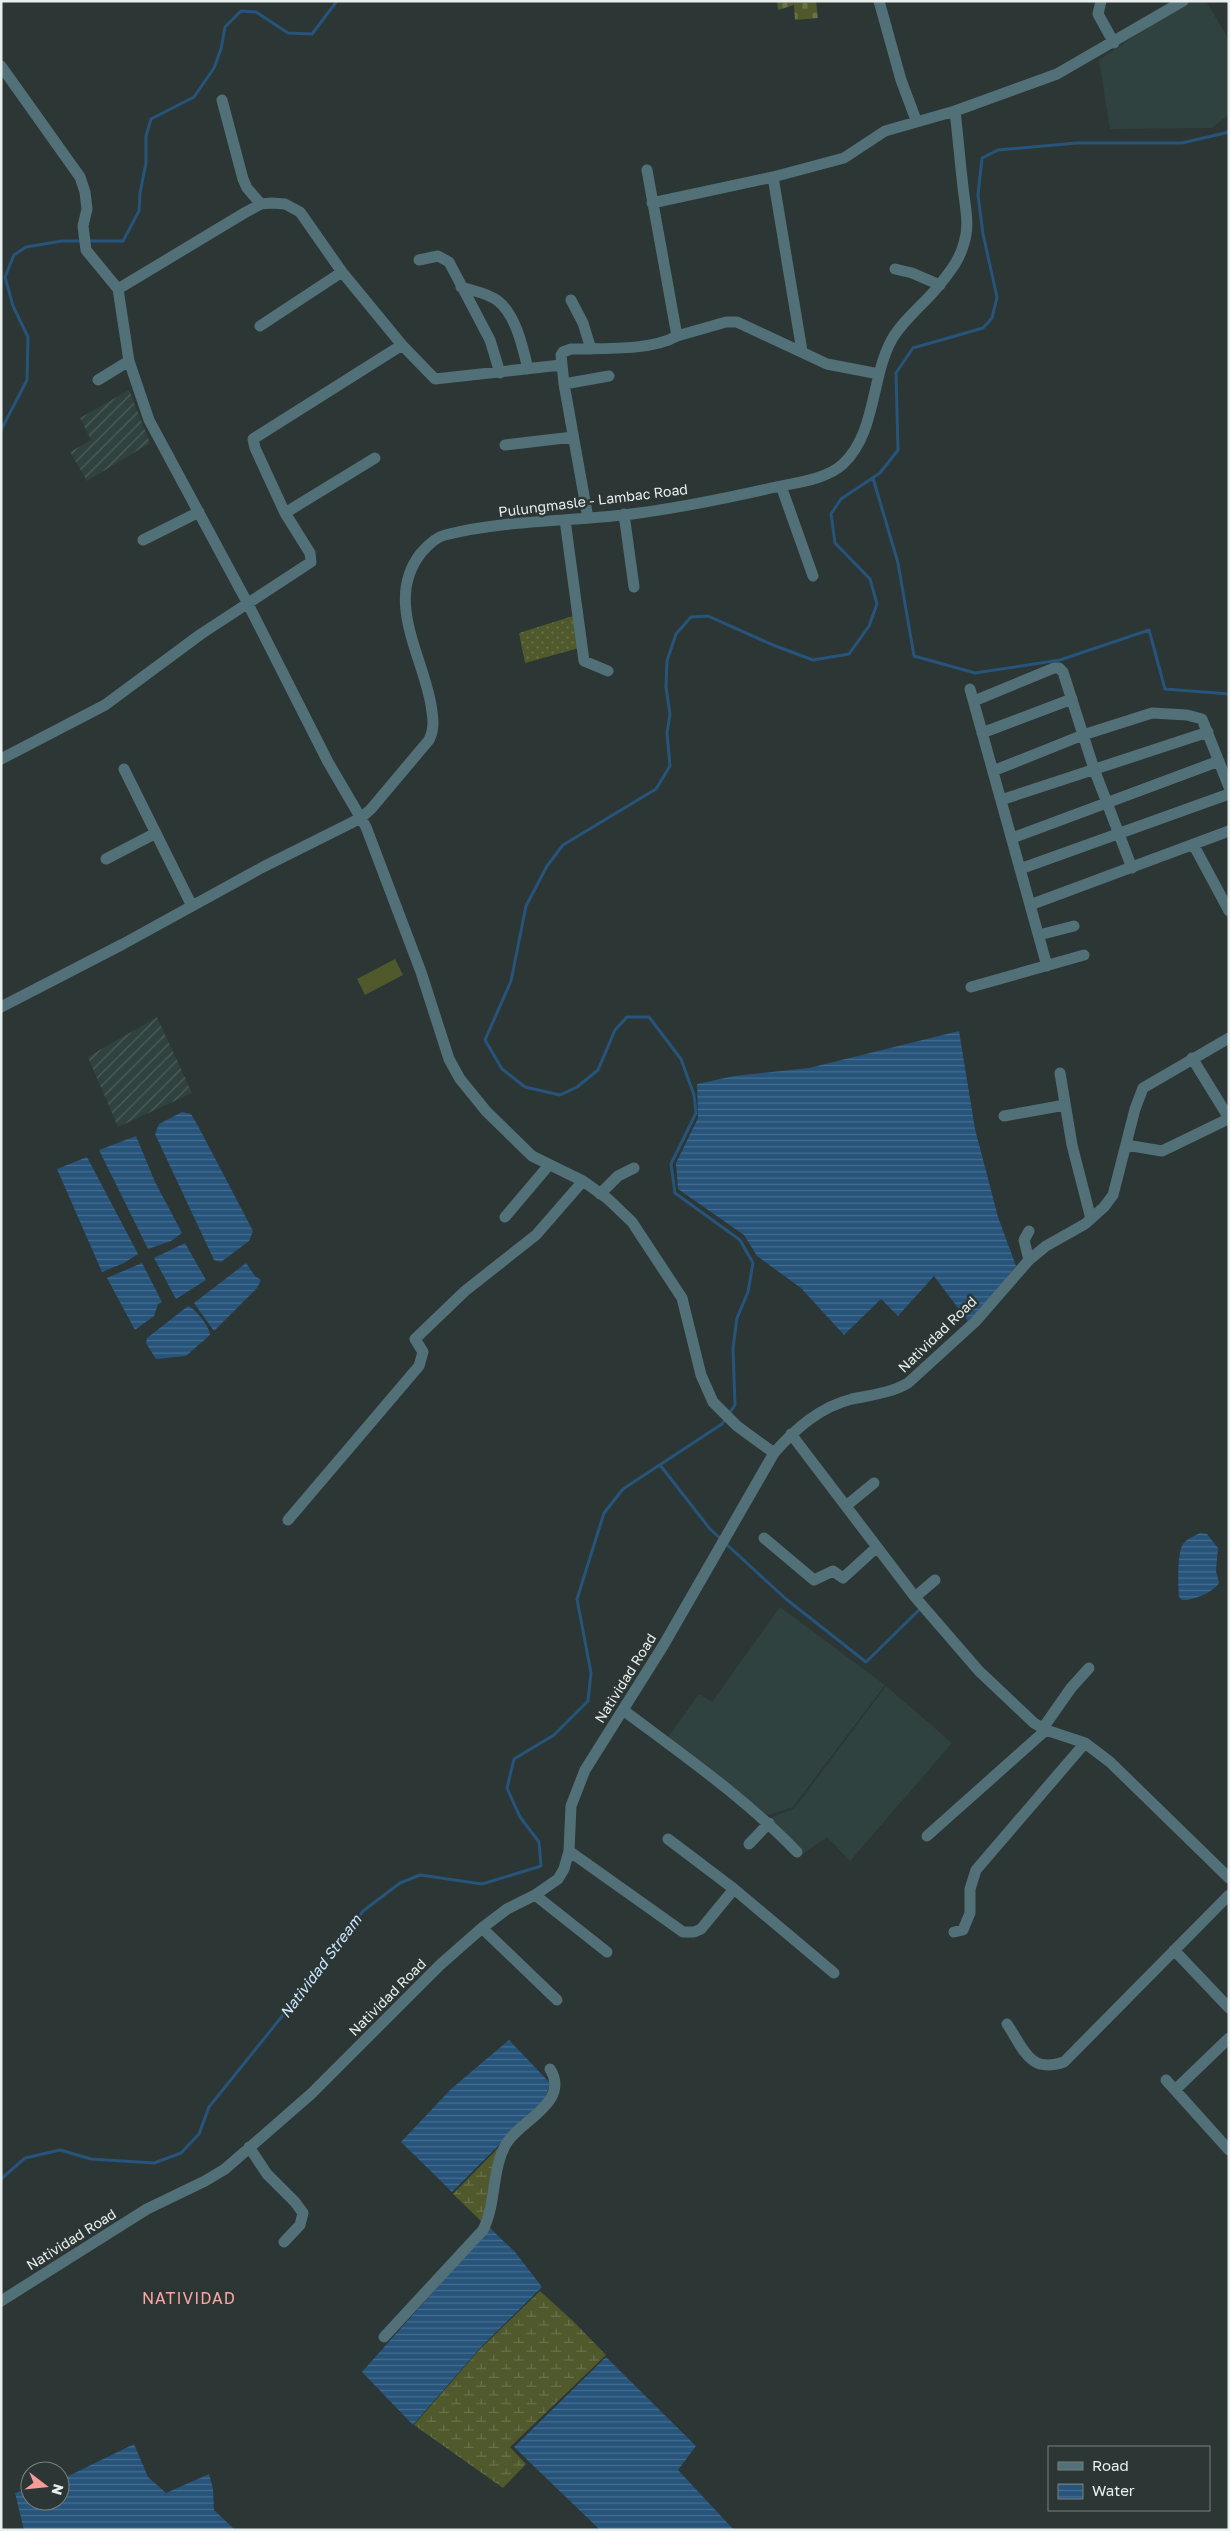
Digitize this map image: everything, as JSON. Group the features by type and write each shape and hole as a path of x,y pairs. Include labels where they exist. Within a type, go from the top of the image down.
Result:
{"street":[{"path":"879,1 898,72 916,120"},
{"path":"1101,1 1098,14 1114,43"},
{"path":"652,203 844,158 885,131 916,120 955,111 1057,74 1114,43 1183,1"},
{"path":"1,66 80,177 86,201 83,226 86,250 118,289 130,361 149,420 248,604 328,762 361,818 377,852 454,1068 467,1088 486,1111 532,1156 583,1181 632,1222 677,1289 688,1317 704,1383 713,1402 737,1426 774,1453"},
{"path":"222,100 243,179 247,188 261,204"},
{"name":"Pulungmasle - Lambac Road","path":"361,818 429,740 433,732 434,725 429,697 413,644 404,603 412,569 420,554 442,536 500,526 624,514 692,504 816,478 841,466 851,455 860,442 879,374 894,337 940,285 957,262 964,242 968,221 955,111"},
{"path":"647,170 677,336"},
{"path":"773,176 802,351"},
{"path":"118,289 261,204 285,204 300,212 342,272 402,345 435,379 562,365"},
{"path":"419,260 438,256 443,258 455,272 461,288 490,340 500,373"},
{"path":"894,269 912,273 940,285"},
{"path":"260,326 342,272"},
{"path":"461,288 492,298 503,306 522,347 528,369"},
{"path":"571,300 583,323 591,348"},
{"path":"588,518 564,384 563,352 591,348 645,345 670,340 677,336 726,322 737,322 827,364 879,374"},
{"path":"1,759 105,705 201,634 311,562 310,553 285,513 255,448 253,438 402,345"},
{"path":"98,380 130,361"},
{"path":"564,384 610,376"},
{"path":"504,445 525,441 573,437"},
{"path":"285,513 375,458"},
{"path":"781,486 813,576"},
{"path":"143,540 199,512"},
{"path":"624,514 634,587"},
{"path":"565,520 584,661 608,671"},
{"path":"974,701 1058,668 1063,672 1094,769 1132,868"},
{"path":"970,689 1047,966"},
{"path":"982,733 1072,699"},
{"path":"993,770 1083,736 1152,713 1160,713 1198,716 1205,723 1229,787"},
{"path":"1001,800 1208,732"},
{"path":"1012,838 1219,761"},
{"path":"124,769 192,906"},
{"path":"1020,869 1229,794"},
{"path":"1,1006 263,867 361,818"},
{"path":"1030,905 1229,831"},
{"path":"106,858 156,833"},
{"path":"1193,844 1229,912"},
{"path":"1039,935 1074,926"},
{"path":"971,986 1084,955"},
{"name":"Natividad Road","path":"1,2301 148,2209 206,2181 225,2169 311,2094 441,1964 482,1928 507,1909 535,1895 558,1879 564,1869 569,1851 571,1806 585,1770 720,1548 774,1453 791,1434 811,1418 835,1405 898,1389 908,1383 976,1321 1029,1260 1046,1246 1091,1219 1113,1195 1134,1109 1144,1088 1192,1058 1229,1038"},
{"path":"1126,1145 1162,1151 1228,1118 1192,1058"},
{"path":"1060,1073 1074,1153 1091,1219"},
{"path":"1004,1116 1065,1105"},
{"path":"506,1217 549,1165"},
{"path":"600,1194 612,1180 634,1168"},
{"path":"288,1520 419,1366 423,1352 415,1339 466,1291 536,1235 583,1181"},
{"path":"1029,1231 1024,1240 1029,1260"},
{"path":"791,1434 914,1597 979,1671 1025,1717 1045,1729 1085,1743 1110,1762 1228,1877"},
{"path":"846,1506 874,1483"},
{"path":"764,1538 814,1580 833,1571 843,1578 877,1547"},
{"path":"914,1597 935,1580"},
{"path":"927,1836 1045,1729 1071,1688 1088,1668"},
{"path":"623,1710 712,1776 769,1823 797,1852"},
{"path":"954,1932 963,1930 966,1926 970,1913 970,1889 976,1870 981,1862 1085,1743"},
{"path":"750,1844 769,1823"},
{"path":"668,1839 734,1889 834,1973"},
{"path":"569,1851 683,1932 689,1933 700,1928 734,1889"},
{"path":"535,1895 607,1952"},
{"path":"1007,2024 1034,2062 1046,2067 1064,2062 1229,1895"},
{"path":"482,1928 557,2000"},
{"path":"1174,1950 1229,2008"},
{"path":"1176,2089 1229,2038"},
{"path":"384,2337 483,2230 491,2209 502,2153 509,2140 555,2093 557,2082 550,2069"},
{"path":"1166,2080 1229,2150"},
{"path":"249,2148 264,2169 303,2213 300,2225 284,2242"}],"shaded area":[{"path":"1187,1 1206,1 1229,40 1229,114 1212,128 1110,129 1099,60"},
{"path":"129,390 150,443 87,481 70,452 91,440 80,418"},
{"path":"157,1017 192,1093 118,1127 88,1057"},
{"path":"780,1607 885,1685 793,1807 768,1815 667,1739 699,1694 712,1702"},
{"path":"886,1686 952,1743 850,1861 827,1837 801,1855 765,1820 793,1809"}],"green space":[{"path":"777,1 816,1 818,18 795,20 794,5 778,10"},
{"path":"573,616 579,648 525,663 519,633"},
{"path":"395,959 403,975 365,995 357,979"},
{"path":"498,2148 500,2152 483,2223 453,2194"},
{"path":"540,2291 606,2355 510,2447 526,2464 503,2488 414,2425 480,2349"}],"water":[{"path":"959,1031 975,1129 998,1217 1016,1266 970,1324 934,1276 898,1316 881,1299 844,1335 801,1288 757,1256 744,1235 678,1189 676,1163 698,1118 697,1084 734,1076 809,1068"},
{"path":"182,1112 191,1114 197,1124 253,1231 249,1241 221,1262 214,1260 155,1134 159,1124"},
{"path":"136,1136 155,1182 182,1233 171,1241 148,1249 99,1150"},
{"path":"87,1157 138,1254 124,1263 102,1272 57,1169"},
{"path":"185,1243 206,1280 176,1299 154,1258"},
{"path":"142,1263 162,1302 158,1304 154,1316 135,1330 107,1278"},
{"path":"246,1263 255,1276 261,1280 257,1288 214,1331 194,1303"},
{"path":"188,1306 202,1319 210,1335 186,1356 156,1359 146,1343 147,1338"},
{"path":"1200,1533 1207,1534 1218,1548 1216,1571 1219,1583 1213,1590 1191,1599 1182,1600 1179,1597 1178,1585 1181,1548 1186,1541"},
{"path":"509,2040 550,2083 545,2099 452,2192 401,2142 451,2089"},
{"path":"490,2228 515,2252 542,2287 481,2347 413,2425 362,2372"},
{"path":"606,2357 696,2446 678,2470 734,2530 600,2530 514,2447"},
{"path":"134,2444 148,2477 166,2493 209,2474 213,2489 214,2510 235,2530 24,2530 15,2493 20,2491 20,2511 70,2511 70,2475"}],"waterway":[{"path":"1,430 27,380 28,337 13,306 5,277 14,255 26,247 62,241 123,241 139,211 140,193 146,163 146,136 151,119 194,97 214,68 221,49 225,27 241,11 256,12 288,33 312,34 337,1"},
{"name":"Natividad Stream","path":"1,2179 25,2158 60,2150 91,2159 154,2163 181,2153 199,2134 209,2107 325,1963 363,1911 400,1883 420,1875 482,1884 541,1866 539,1842 520,1817 507,1788 514,1759 554,1735 588,1701 591,1673 577,1599 604,1513 623,1489 722,1424 735,1405 733,1348 737,1318 748,1292 753,1263 740,1240 675,1193 671,1164 696,1113 694,1095 681,1059 649,1017 627,1017 615,1030 598,1070 577,1087 560,1095 525,1087 502,1069 485,1040 511,981 526,906 547,866 563,845 656,789 670,766 667,733 670,714 666,687 667,661 676,634 691,617 708,616 773,645 813,660 849,654 869,626 877,604 870,579 835,543 831,514 841,499 880,473 898,450 896,373 913,348 983,328 992,318 997,297 983,234 978,195 982,158 998,150 1076,143 1182,143 1229,132"},
{"path":"873,478 898,563 914,656 975,673 1060,660 1149,630 1165,689 1229,694"},
{"path":"660,1465 710,1529 721,1539"},
{"path":"725,1543 786,1599 866,1662 921,1608"}],"district":[{"name":"NATIVIDAD","path":"189,2298"}]}
